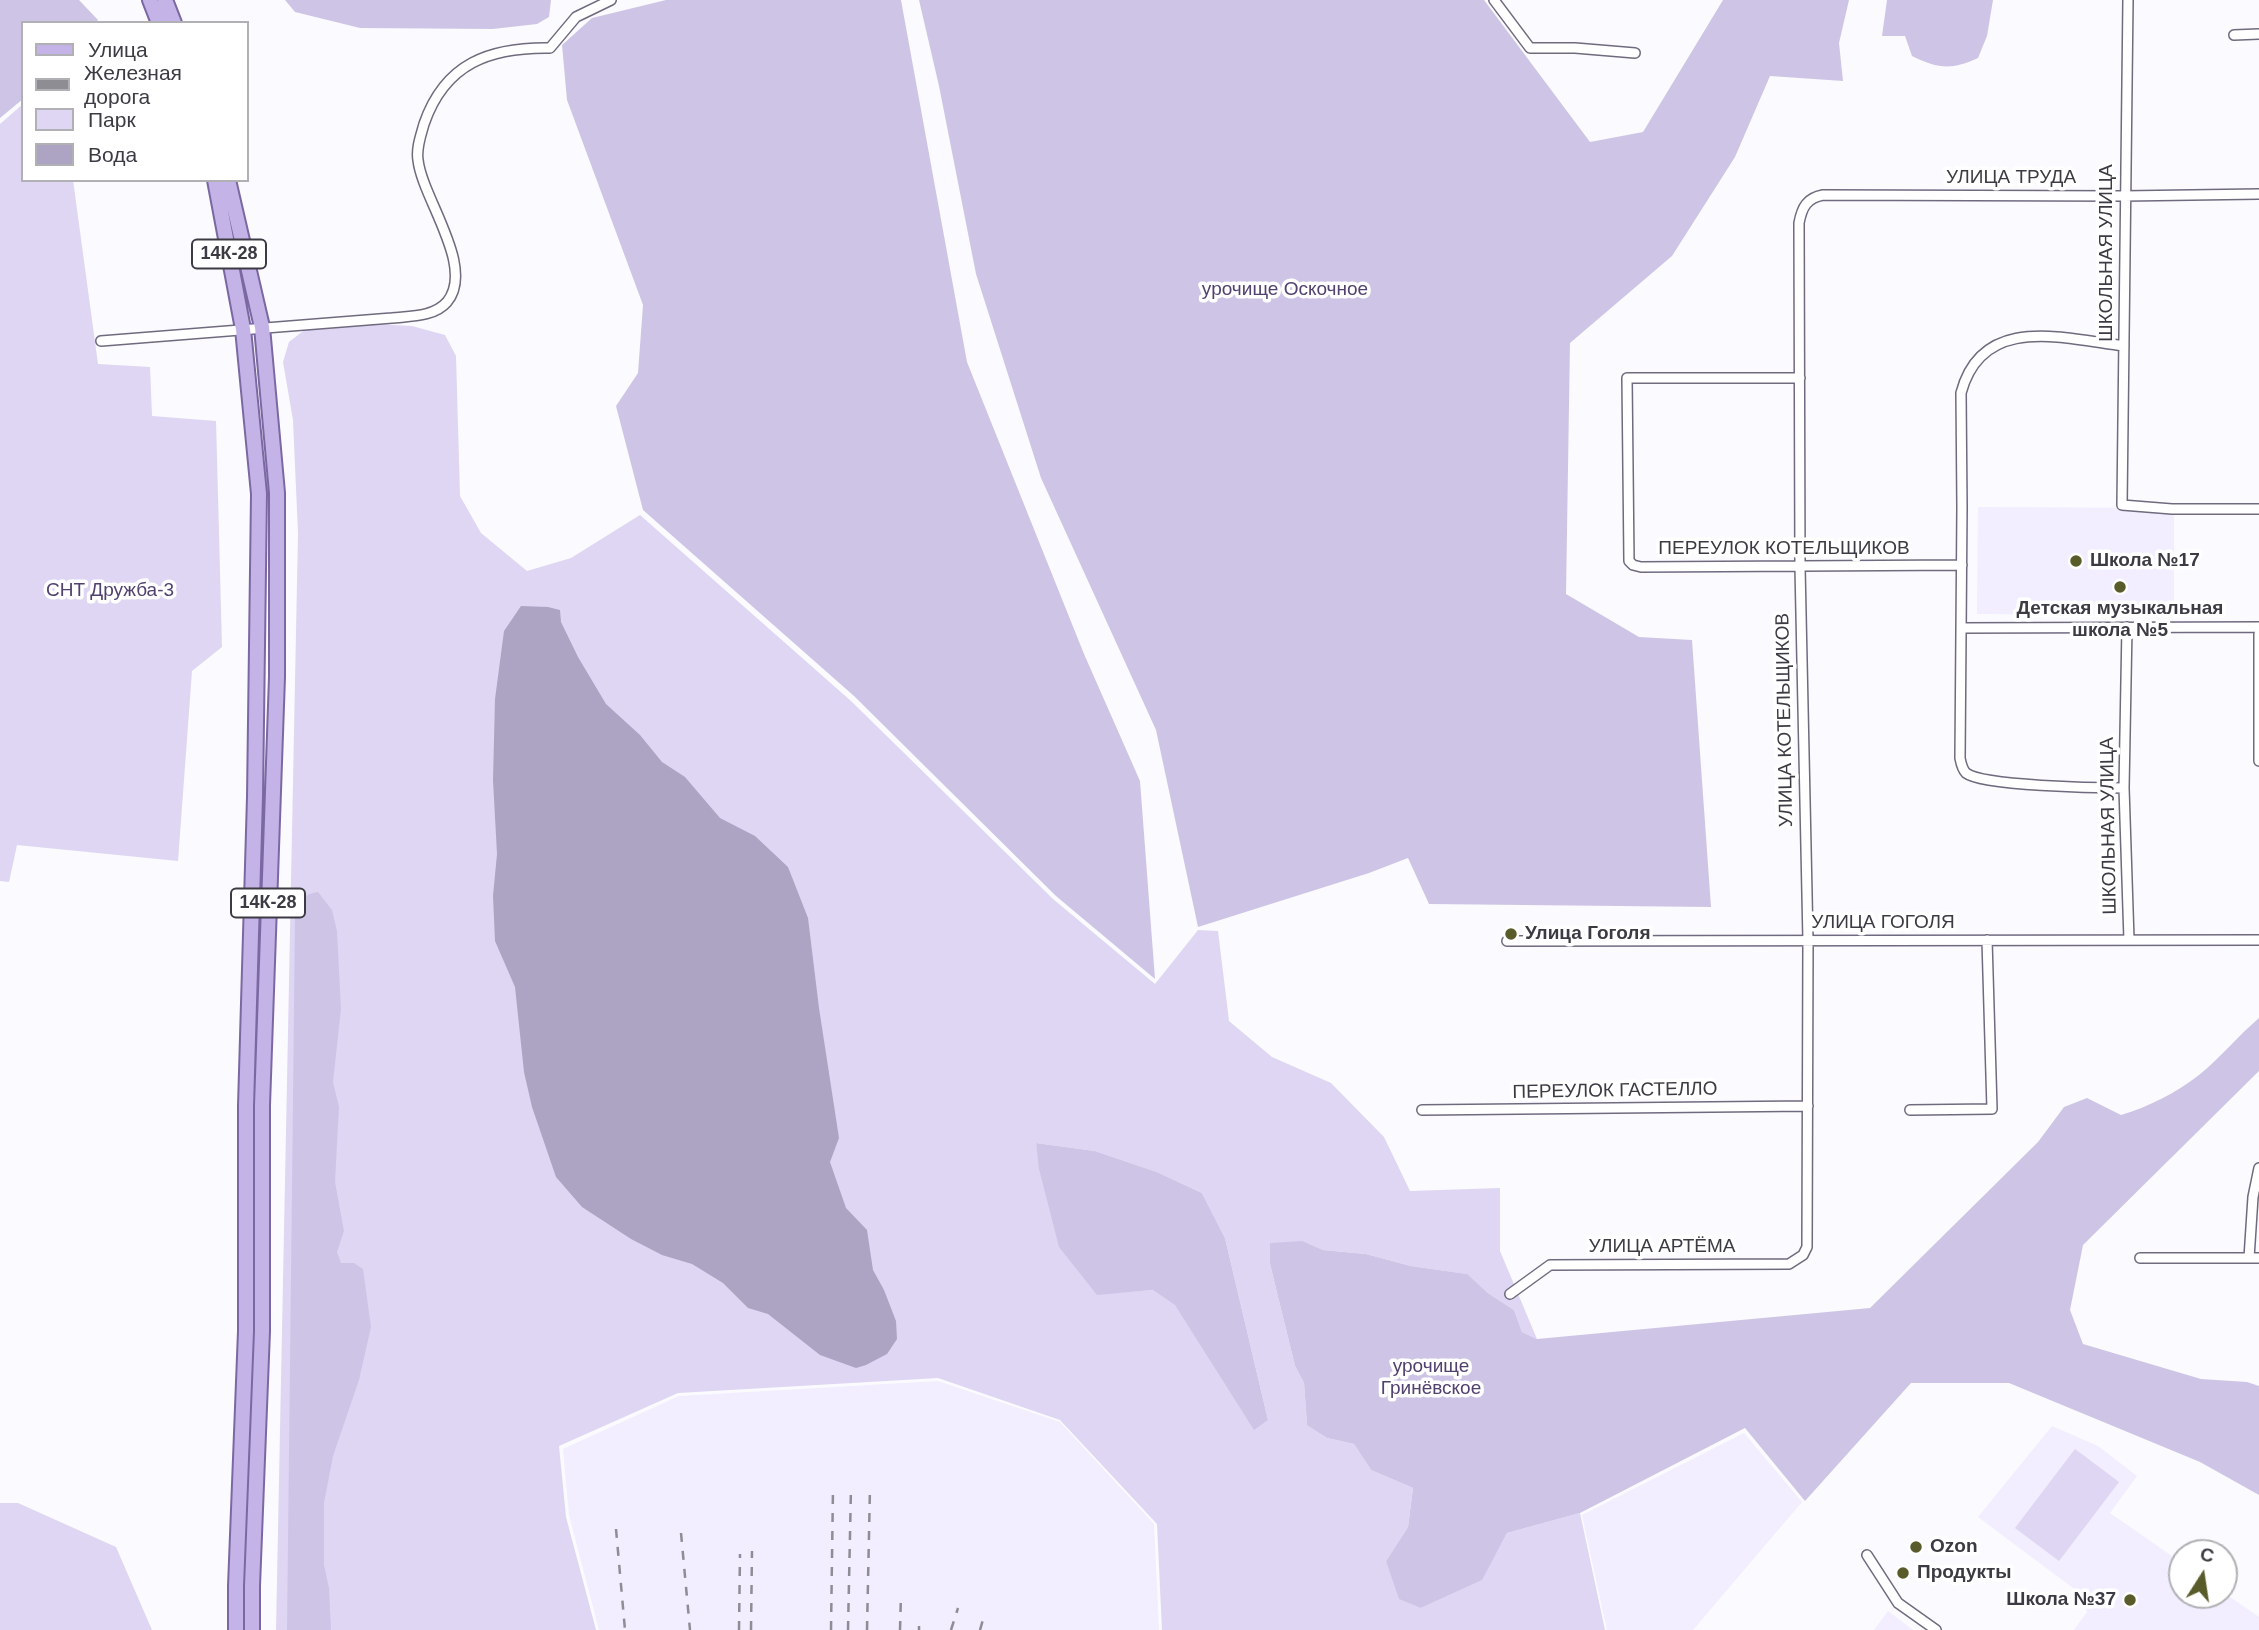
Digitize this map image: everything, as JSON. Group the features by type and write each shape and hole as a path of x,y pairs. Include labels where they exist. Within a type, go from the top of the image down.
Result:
{"main road":[{"path":"150,0 158,21"},
{"path":"165,0 173,21"},
{"name":"14К-28","path":"215,182 243,329 259,507 256,797 246,1106 246,1331 236,1630"},
{"name":"14К-28","path":"228,182 262,327 276,492 277,677 262,1105 262,1331 251,1586 252,1630"}],"street":[{"path":"101,341 428,314 440,309 453,291 455,279 453,257 418,160 420,138 429,111 443,87 467,64 519,47 550,48 576,17 611,0"},
{"path":"1494,0 1530,48 1575,48 1635,53"},
{"name":"ШКОЛЬНАЯ УЛИЦА","path":"2128,0 2122,505 2172,509 2259,509"},
{"path":"2234,35 2259,34"},
{"name":"УЛИЦА ТРУДА","path":"1806,202 1823,195 2259,194"},
{"name":"УЛИЦА КОТЕЛЬЩИКОВ","path":"1806,202 1800,223 1800,567 1808,941 1808,1239"},
{"path":"2124,346 2065,339 2021,337 2004,340 1991,346 1976,359 1966,375 1961,393 1960,758 1961,766 1966,772 1986,780 2068,787 2124,788"},
{"name":"ПЕРЕУЛОК КОТЕЛЬЩИКОВ","path":"1800,379 1627,378 1629,561 1641,567 1962,565"},
{"name":"ШКОЛЬНАЯ УЛИЦА","path":"2127,627 2124,788 2129,940"},
{"path":"1962,628 2259,627"},
{"path":"2259,634 2259,761"},
{"path":"1910,1110 1992,1109 1987,940"},
{"name":"УЛИЦА ГОГОЛЯ","path":"1507,941 2259,940"},
{"name":"ПЕРЕУЛОК ГАСТЕЛЛО","path":"1422,1110 1808,1106"},
{"path":"2140,1258 2254,1258 2253,1197 2259,1168"},
{"name":"УЛИЦА АРТЁМА","path":"1510,1294 1550,1265 1789,1264 1803,1255 1808,1239"},
{"path":"1867,1555 1898,1603 1936,1630"}],"shaded area":[{"name":"Школа №17","path":"1978,507 2174,508 2174,615 1977,614"},
{"path":"938,1381 1060,1422 1154,1524 1159,1630 599,1630 569,1515 563,1449 679,1396"},
{"path":"2052,1426 2098,1446 2137,1476 2110,1513 2168,1553 2168,1609 2238,1609 2238,1603 2259,1617 2259,1630 2074,1630 2087,1612 2081,1594 1978,1517"},
{"path":"1744,1433 1802,1502 1693,1630 1607,1630 1582,1515"},
{"path":"1888,1611 1913,1630 1874,1630"}],"green space":[{"path":"0,0 79,0 97,21 21,21 21,101 0,118"},
{"path":"285,0 551,0 549,17 537,24 493,29 360,28 295,12"},
{"path":"666,0 901,0 967,362 1084,654 1140,781 1155,979 1056,896 854,696 643,510 616,406 638,373 643,305 567,100 562,45 592,18"},
{"name":"урочище Оскочное","path":"919,0 1484,0 1590,142 1643,132 1723,0 1849,0 1839,43 1843,81 1770,76 1735,157 1672,256 1570,343 1566,594 1639,637 1692,640 1711,907 1429,904 1408,858 1198,927 1156,730 1041,478 976,274"},
{"path":"1887,0 1993,0 1987,36 1978,58 1960,65 1937,66 1912,56 1905,36 1882,36"},
{"name":"СНТ Дружба-3","path":"21,106 21,182 73,182 98,364 150,367 152,416 216,421 222,647 192,671 178,861 17,845 9,882 0,881 0,124"},
{"path":"336,322 412,326 445,335 456,356 460,496 481,533 527,571 571,558 640,515 851,701 1053,899 1155,984 1198,930 1218,931 1229,1021 1272,1057 1331,1083 1384,1137 1410,1191 1500,1188 1500,1251 1537,1339 1522,1332 1514,1310 1466,1274 1411,1266 1366,1254 1323,1250 1303,1241 1270,1264 1295,1366 1304,1383 1307,1424 1327,1438 1354,1444 1371,1470 1413,1488 1408,1527 1386,1561 1421,1608 1481,1580 1507,1533 1580,1513 1605,1630 1162,1630 1157,1524 1060,1420 938,1378 678,1393 559,1446 566,1517 596,1630 276,1630 298,533 293,420 283,362 289,342 307,328","holes":["1036,1143 1095,1151 1157,1172 1202,1193 1225,1238 1268,1420 1198,1339 1176,1305 1154,1290 1097,1294 1052,1203"]},
{"path":"318,892 332,910 337,931 341,1009 333,1082 339,1107 335,1182 344,1231 337,1252 341,1263 354,1263 363,1269 371,1327 359,1380 333,1456 324,1503 324,1565 329,1588 331,1630 287,1630 295,918 301,900"},
{"name":"урочище Гринёвское","path":"2259,1018 2259,1071 2083,1245 2070,1310 2083,1344 2201,1379 2247,1382 2259,1386 2259,1495 2200,1462 2009,1383 1911,1383 1805,1501 1745,1428 1580,1513 1507,1533 1482,1580 1421,1608 1399,1599 1386,1561 1408,1527 1413,1488 1371,1470 1354,1444 1327,1438 1307,1425 1304,1383 1295,1366 1270,1264 1270,1243 1303,1241 1323,1250 1366,1254 1411,1266 1467,1274 1488,1293 1514,1310 1522,1332 1537,1339 1870,1308 2038,1142 2064,1107 2087,1098 2121,1115 2151,1104 2199,1075"},
{"path":"1036,1143 1095,1151 1157,1172 1202,1193 1225,1238 1268,1420 1254,1430 1175,1305 1153,1290 1097,1295 1059,1247 1039,1169"},
{"path":"2075,1449 2119,1482 2059,1561 2015,1528"},
{"path":"0,1503 18,1503 116,1547 152,1630 0,1630"}],"water":[{"path":"521,606 560,610 561,622 578,657 606,704 640,735 662,762 685,777 720,818 755,836 788,867 808,918 839,1138 830,1162 846,1208 867,1230 873,1270 896,1321 897,1339 887,1354 866,1365 856,1368 820,1355 768,1314 748,1308 723,1283 692,1264 662,1255 631,1239 582,1207 556,1177 532,1107 524,1072 515,987 495,941 495,699 504,631"}],"railway":[{"path":"848,1630 851,1487"},
{"path":"867,1630 870,1487"},
{"path":"831,1630 833,1488"},
{"path":"616,1529 625,1630"},
{"path":"681,1533 690,1630"},
{"path":"751,1630 752,1551"},
{"path":"739,1630 740,1554"},
{"path":"900,1630 901,1594"},
{"path":"951,1630 958,1608"},
{"path":"980,1630 984,1616"}],"place":[{"name":"Школа №17","path":"2076,561"},
{"name":"Детская музыкальная школа №5","path":"2120,587"},
{"name":"Улица Гоголя","path":"1511,934"},
{"name":"Ozon","path":"1916,1547"},
{"name":"Продукты","path":"1903,1573"},
{"name":"Школа №37","path":"2130,1600"}]}
